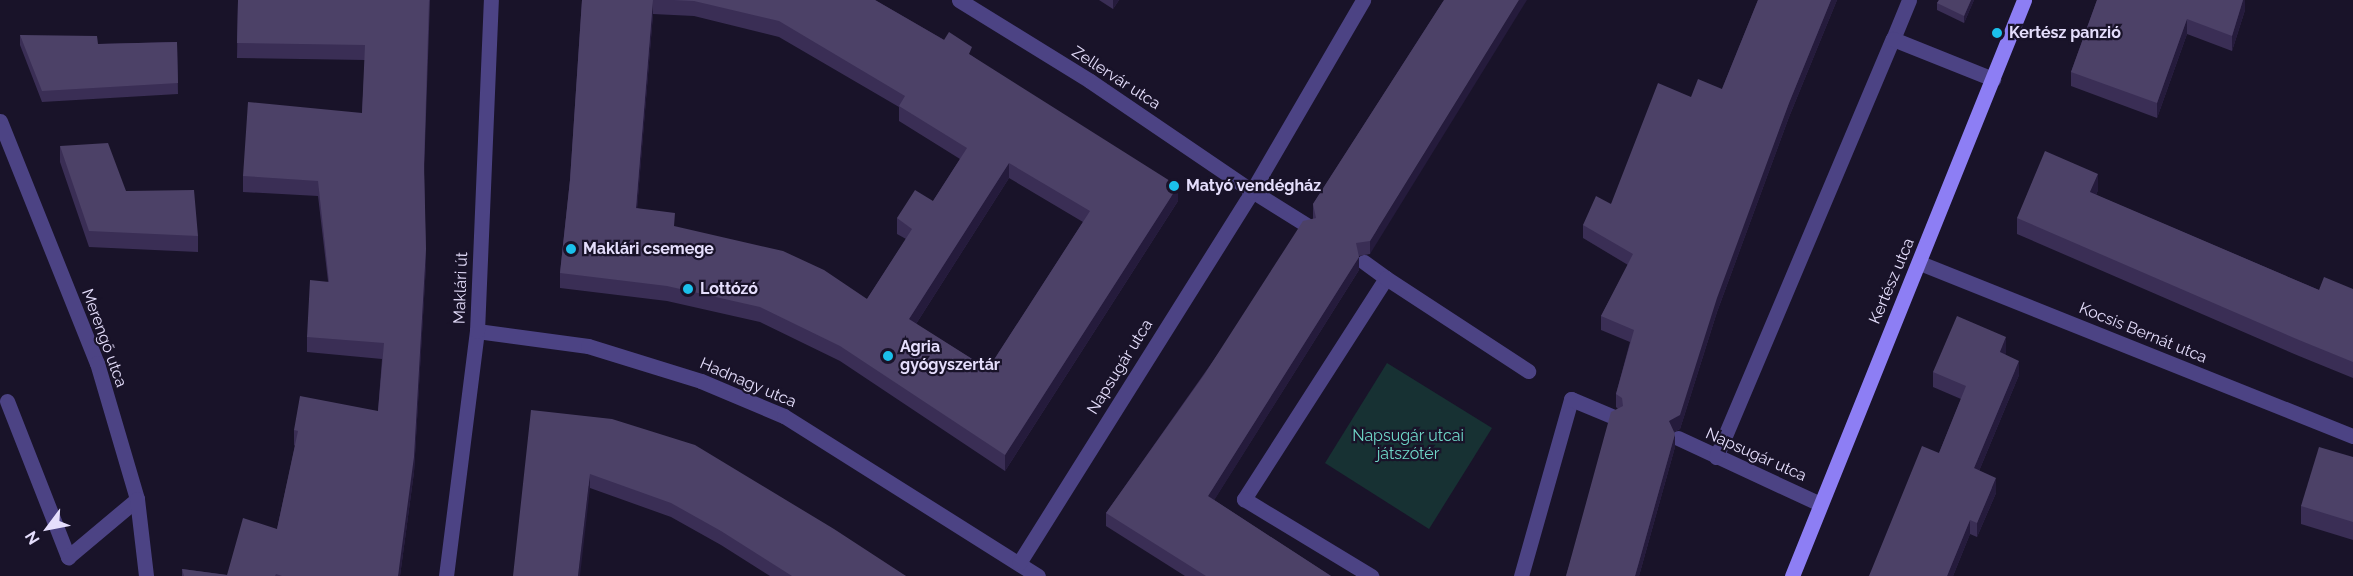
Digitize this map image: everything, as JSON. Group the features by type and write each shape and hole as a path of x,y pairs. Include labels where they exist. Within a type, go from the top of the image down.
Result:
{"street":[{"name":"Maklári út","path":"446,576 477,331 491,0"},
{"name":"Zellervár utca","path":"958,0 1090,81 1252,191"},
{"name":"Napsugár utca","path":"1019,563 1252,191 1364,0"},
{"path":"1716,457 1909,0"},
{"name":"Kertész utca","path":"1792,576 2024,0"},
{"path":"1893,39 1993,79"},
{"name":"Merengő utca","path":"0,121 96,363 137,499 146,576"},
{"path":"1252,191 1308,226"},
{"path":"1364,262 1528,371"},
{"name":"Kocsis Bernát utca","path":"1920,263 2353,436"},
{"path":"1371,576 1244,499 1386,278"},
{"name":"Hadnagy utca","path":"477,331 588,346 701,381 784,416 1038,576"},
{"path":"1521,576 1571,399 1614,417"},
{"path":"7,401 68,557 137,499"},
{"name":"Napsugár utca","path":"1678,438 1820,504"}],"green space":[{"name":"Napsugár utcai játszótér","path":"1387,363 1492,428 1429,529 1325,463"}],"building":[{"path":"238,0 429,0 424,164 426,249 414,457 398,576 282,576 276,574 275,576 184,576 182,569 227,575 243,518 277,529 298,431 294,430 300,396 378,411 384,343 307,337 310,280 329,282 318,181 243,176 248,102 362,113 365,45 237,43"},
{"path":"582,0 653,0 636,208 675,213 674,226 783,251 824,270 867,299 912,229 897,218 915,190 933,201 967,148 899,106 905,96 779,21 694,1 673,0 875,0 944,40 949,32 972,47 969,54 1178,186 1005,455 840,346 760,307 667,286 560,273 570,180","holes":["1009,163 1090,211 988,369 909,319"]},
{"path":"1444,0 1519,0 1370,241 1356,243 1359,257 1208,496 1331,576 1206,576 1106,513 1204,375 1303,221 1316,218 1313,204"},
{"path":"1758,0 1831,0 1789,103 1717,298 1680,415 1669,421 1675,434 1635,576 1566,576 1611,412 1623,406 1622,398 1616,394 1634,330 1601,316 1633,254 1583,225 1596,196 1611,204 1658,83 1691,97 1698,79 1722,89"},
{"path":"1939,0 1971,0 1964,16 1937,3"},
{"path":"2097,0 2243,0 2232,36 2187,19 2157,103 2071,72"},
{"path":"20,35 97,36 98,44 177,42 178,83 42,91"},
{"path":"108,143 126,191 194,190 198,236 89,231 60,146"},
{"path":"2045,151 2098,174 2090,192 2319,290 2324,277 2353,289 2353,362 2017,218"},
{"path":"1957,316 2006,337 2000,352 2019,361 1974,468 1996,478 1977,523 1970,520 1947,576 1869,576 1922,446 1939,453 1966,386 1933,372"},
{"path":"531,410 612,419 695,445 834,529 906,576 792,576 721,531 671,503 590,474 578,576 513,576"},
{"path":"2319,447 2353,457 2353,522 2301,506"}],"place":[{"name":"Kertész panzió","path":"1997,33"},
{"name":"Matyó vendégház","path":"1174,186"},
{"name":"Maklári csemege","path":"571,249"},
{"name":"Lottózó","path":"688,289"},
{"name":"Agria gyógyszertár","path":"888,356"}]}
